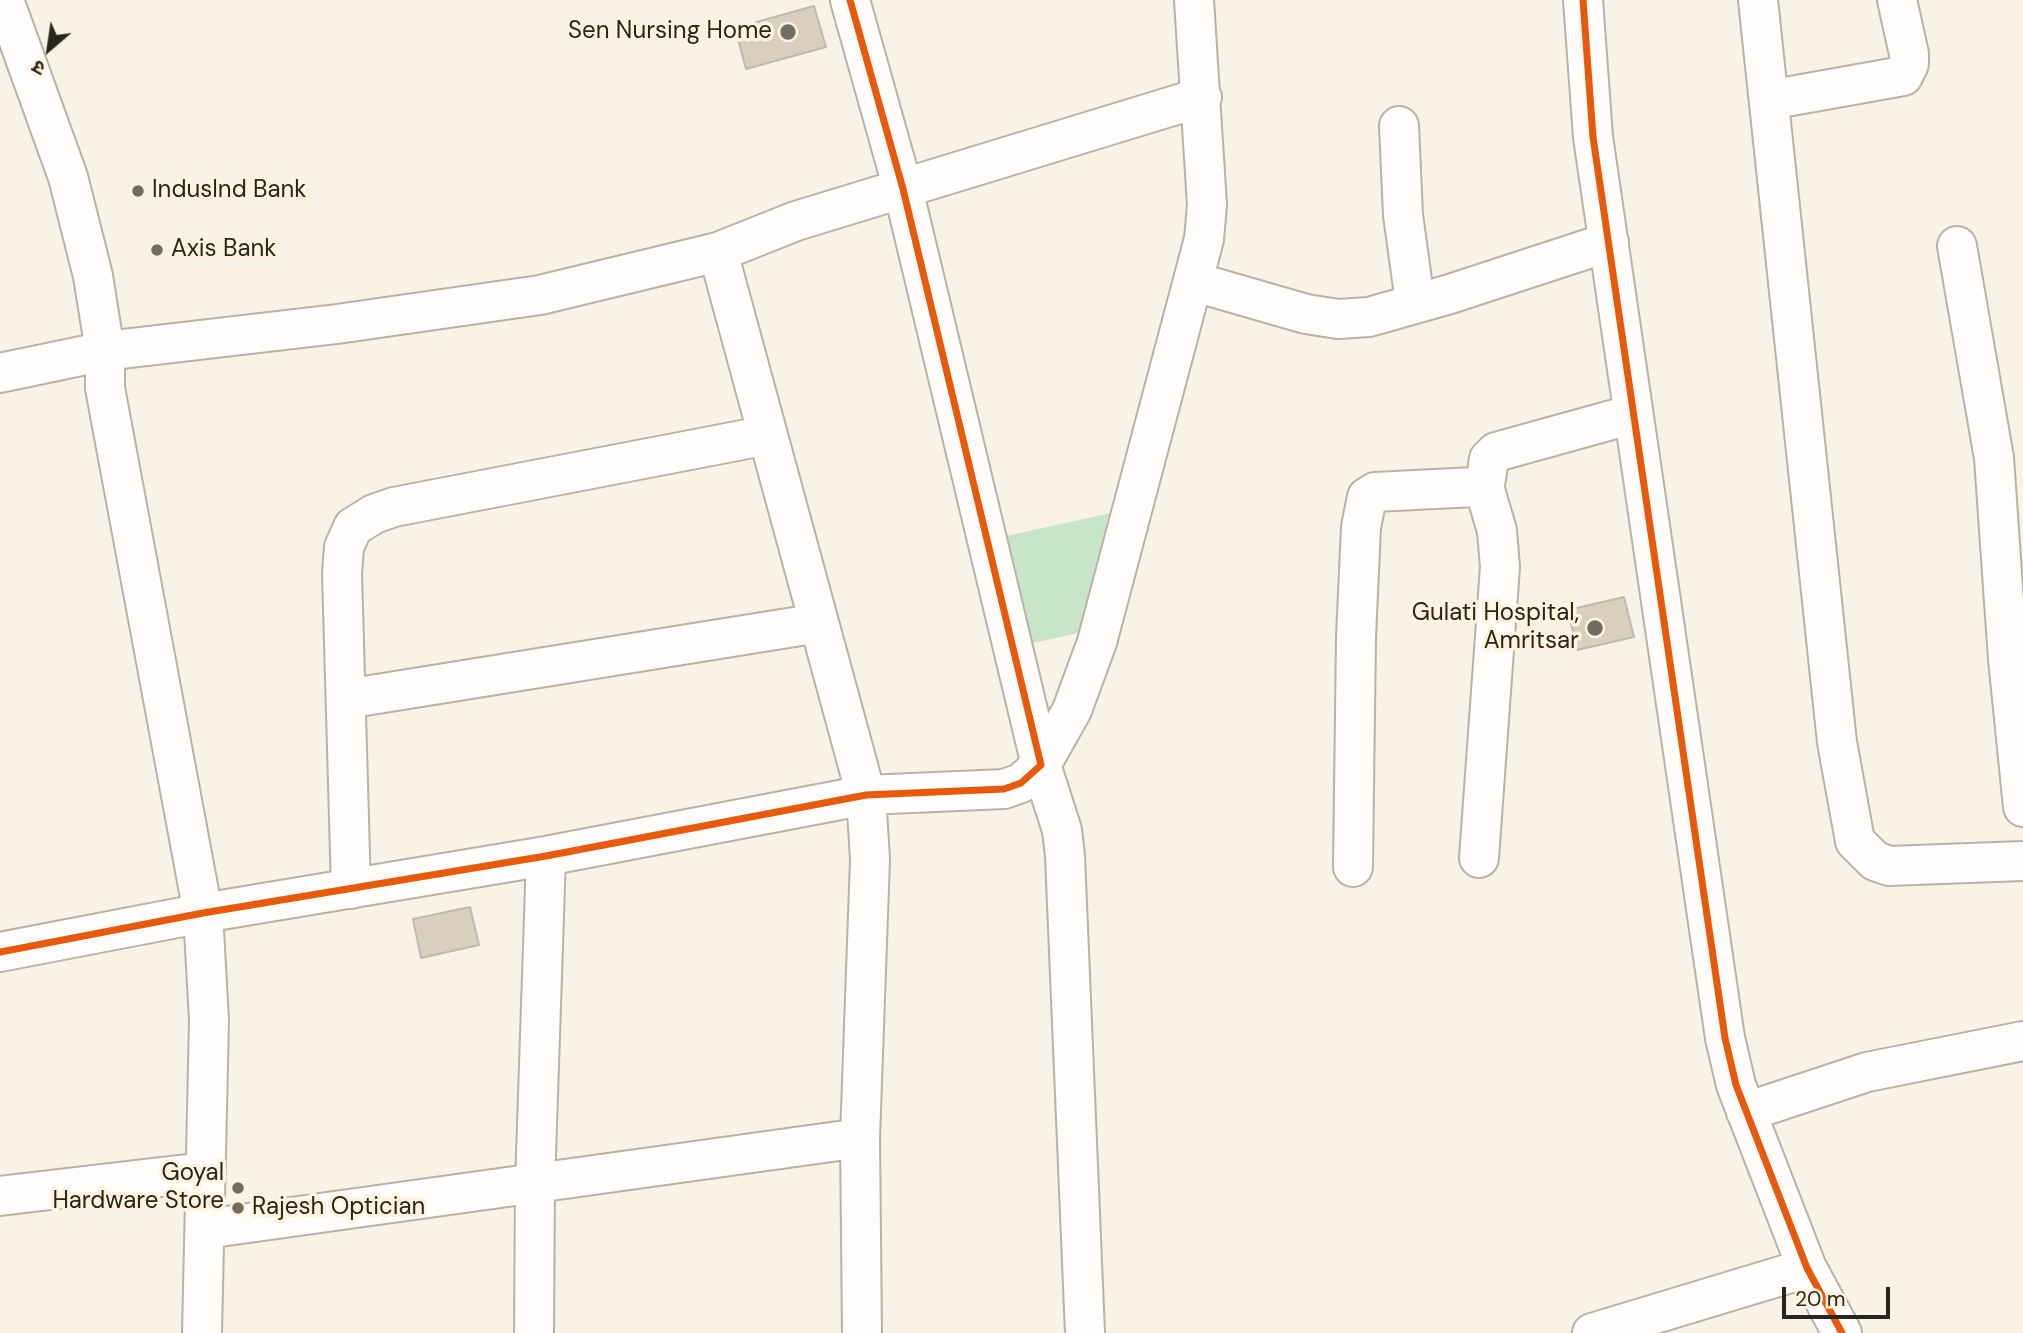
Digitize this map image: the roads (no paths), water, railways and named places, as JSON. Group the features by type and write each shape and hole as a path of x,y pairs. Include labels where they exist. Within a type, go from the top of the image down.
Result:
{"street":[{"path":"5,0 68,177 93,275 105,351 105,388 203,913 209,1020 202,1333"},
{"path":"850,0 904,189 1041,765 1062,830 1085,1333"},
{"path":"0,952 203,913 546,856 866,795 1004,789 1021,783 1041,765 1072,710 1097,642 1195,282 1204,239 1207,205 1194,0"},
{"path":"1583,0 1593,137 1725,1038 1746,1112 1807,1268 1842,1333"},
{"path":"1758,0 1837,742 1855,841 1875,861 1889,866 2023,861"},
{"path":"1769,100 1903,76 1909,64 1909,54 1897,0"},
{"path":"0,373 105,351 337,324 540,295 718,252 796,221 1202,97"},
{"path":"1399,126 1404,215 1415,302"},
{"path":"1195,282 1306,314 1338,320 1368,317 1450,294 1609,242"},
{"path":"1957,246 2009,456 2023,807"},
{"path":"718,252 866,795 870,859 860,1138 862,1333"},
{"path":"1479,858 1500,567 1497,531 1483,483 1489,459 1496,452 1633,414"},
{"path":"351,889 344,547 353,527 394,507 768,435"},
{"path":"1353,867 1356,637 1361,527 1367,497 1375,492 1475,487 1483,483"},
{"path":"346,699 819,623"},
{"path":"534,1333 535,1185 546,856"},
{"path":"1746,1112 1867,1072 2023,1041"},
{"path":"205,1229 860,1138"},
{"path":"0,1196 204,1172"},
{"path":"1592,1333 1807,1268"}],"place":[{"name":"Sen Nursing Home","path":"788,32"},
{"name":"IndusInd Bank","path":"138,191"},
{"name":"Axis Bank","path":"157,250"},
{"name":"Gulati Hospital, Amritsar","path":"1595,628"},
{"name":"Goyal Hardware Store","path":"238,1188"},
{"name":"Rajesh Optician","path":"238,1208"}]}
